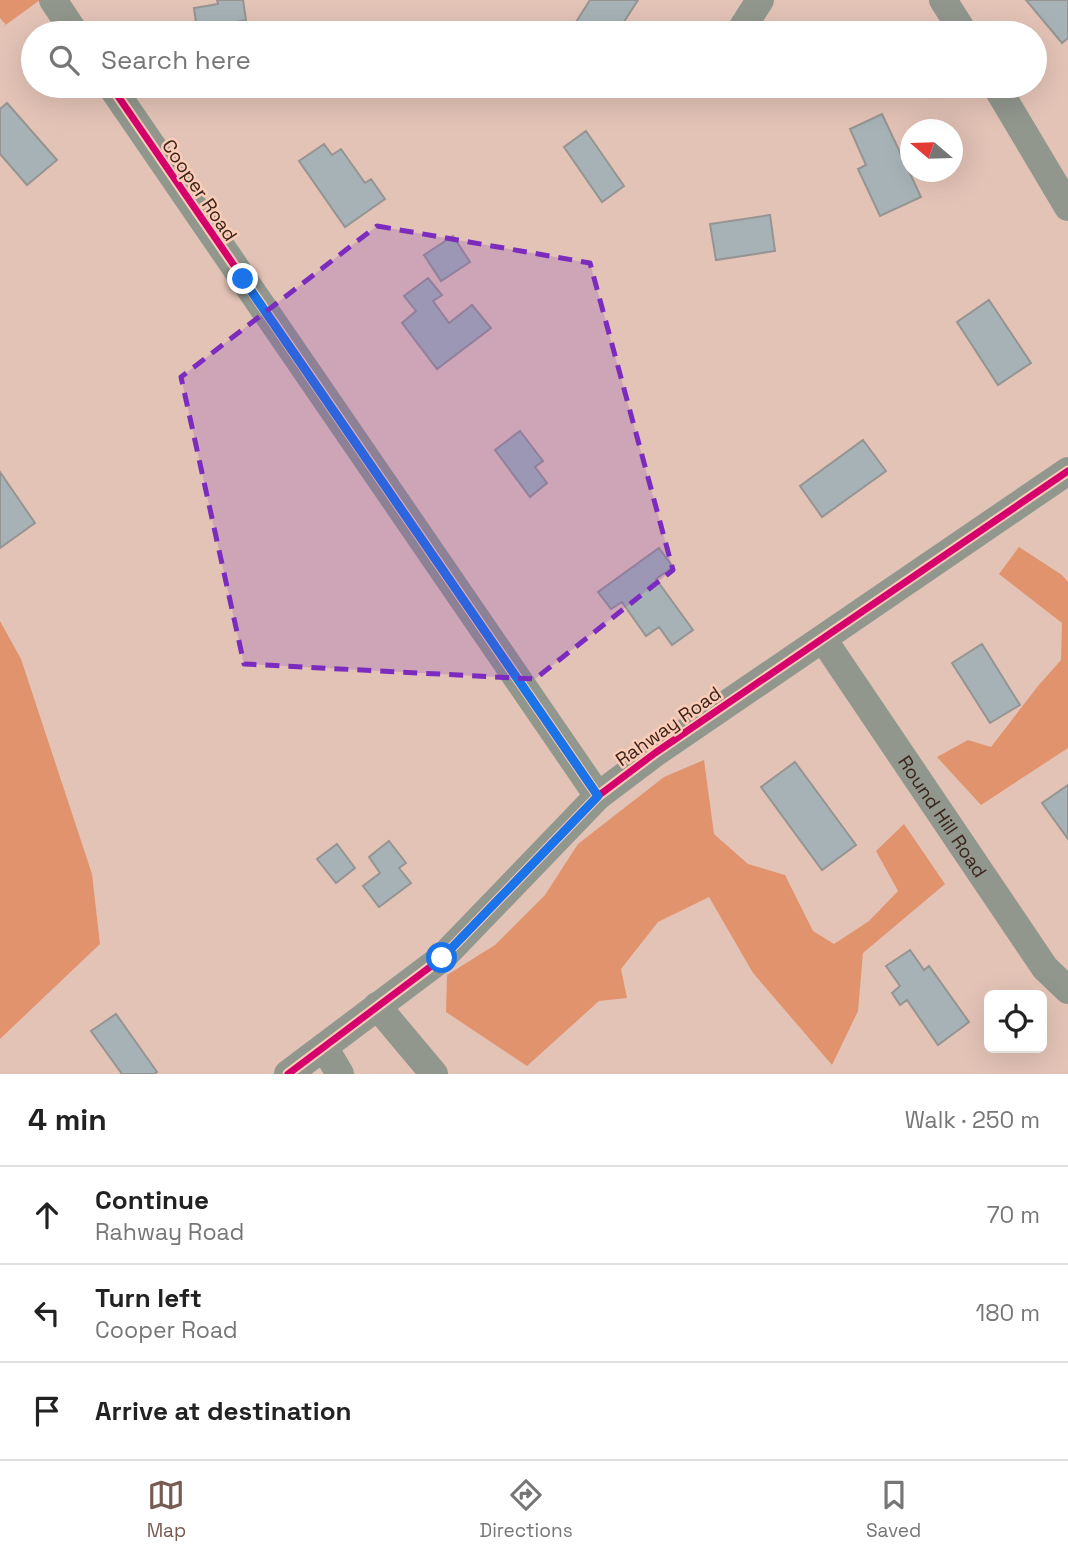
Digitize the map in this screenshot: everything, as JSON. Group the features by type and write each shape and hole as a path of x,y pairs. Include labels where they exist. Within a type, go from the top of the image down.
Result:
{"street":[{"path":"52,0 67,21"},
{"path":"747,21 760,0"},
{"path":"943,0 956,21"},
{"name":"Cooper Road","path":"119,98 598,796"},
{"path":"1003,98 1068,207"},
{"name":"Rahway Road","path":"288,1074 442,958 598,796 655,753 1068,471"},
{"name":"Round Hill Road","path":"823,639 1045,968 1068,990"},
{"path":"377,1006 434,1074"},
{"path":"324,1047 340,1074"}],"highlighted area":[{"path":"377,226 590,263 673,570 535,679 244,664 181,377"}],"shaded area":[{"path":"0,0 40,0 6,25 0,18"},
{"path":"1019,547 1062,575 1068,582 1068,748 981,805 937,757 968,740 991,747 1061,660 1062,623 999,574"},
{"path":"0,621 21,659 92,874 100,944 0,1039"},
{"path":"704,760 714,834 748,864 785,875 813,931 834,944 869,921 898,891 876,851 904,824 945,884 863,953 858,1011 832,1065 753,973 709,897 658,922 621,969 627,998 599,1001 527,1066 446,1012 447,975 495,945 545,895 578,844 664,777"}],"building":[{"path":"217,0 243,0 246,20 196,21 194,8 218,4"},
{"path":"590,0 638,0 625,21 577,21"},
{"path":"1026,0 1068,0 1068,38 1062,43 1047,25 1047,21 1044,21"},
{"path":"7,103 57,160 27,185 0,154 0,109"},
{"path":"882,114 900,152 900,182 914,182 921,197 880,216 858,169 866,165 850,129"},
{"path":"586,131 624,186 602,202 564,147"},
{"path":"324,144 332,155 341,149 365,183 371,179 385,199 345,227 299,161"},
{"path":"770,215 775,251 716,260 710,224"},
{"path":"453,236 470,262 441,281 424,255"},
{"path":"428,278 442,295 433,301 449,323 472,305 491,328 437,369 402,323 416,311 404,296"},
{"path":"989,300 1031,363 998,385 957,322"},
{"path":"520,431 543,461 535,467 547,483 530,497 495,450"},
{"path":"863,440 886,471 822,517 800,486"},
{"path":"0,472 35,523 0,548"},
{"path":"659,548 673,567 656,579 693,630 672,645 659,627 646,636 622,602 611,609 598,592"},
{"path":"982,644 1020,705 990,723 952,663"},
{"path":"795,762 856,845 822,870 761,787"},
{"path":"1068,785 1068,839 1042,803"},
{"path":"389,841 406,863 399,868 411,883 379,907 363,886 380,873 369,857"},
{"path":"337,844 355,868 336,883 317,859"},
{"path":"910,950 924,970 929,966 969,1022 938,1045 907,1000 900,1005 892,993 900,986 886,966"},
{"path":"116,1014 157,1072 122,1074 91,1031"}],"cycle path":[{"path":"119,98 598,796"},
{"path":"288,1074 442,958 598,796 655,753 1068,471"}],"route":[{"path":"243,279 598,796 442,958"}]}
